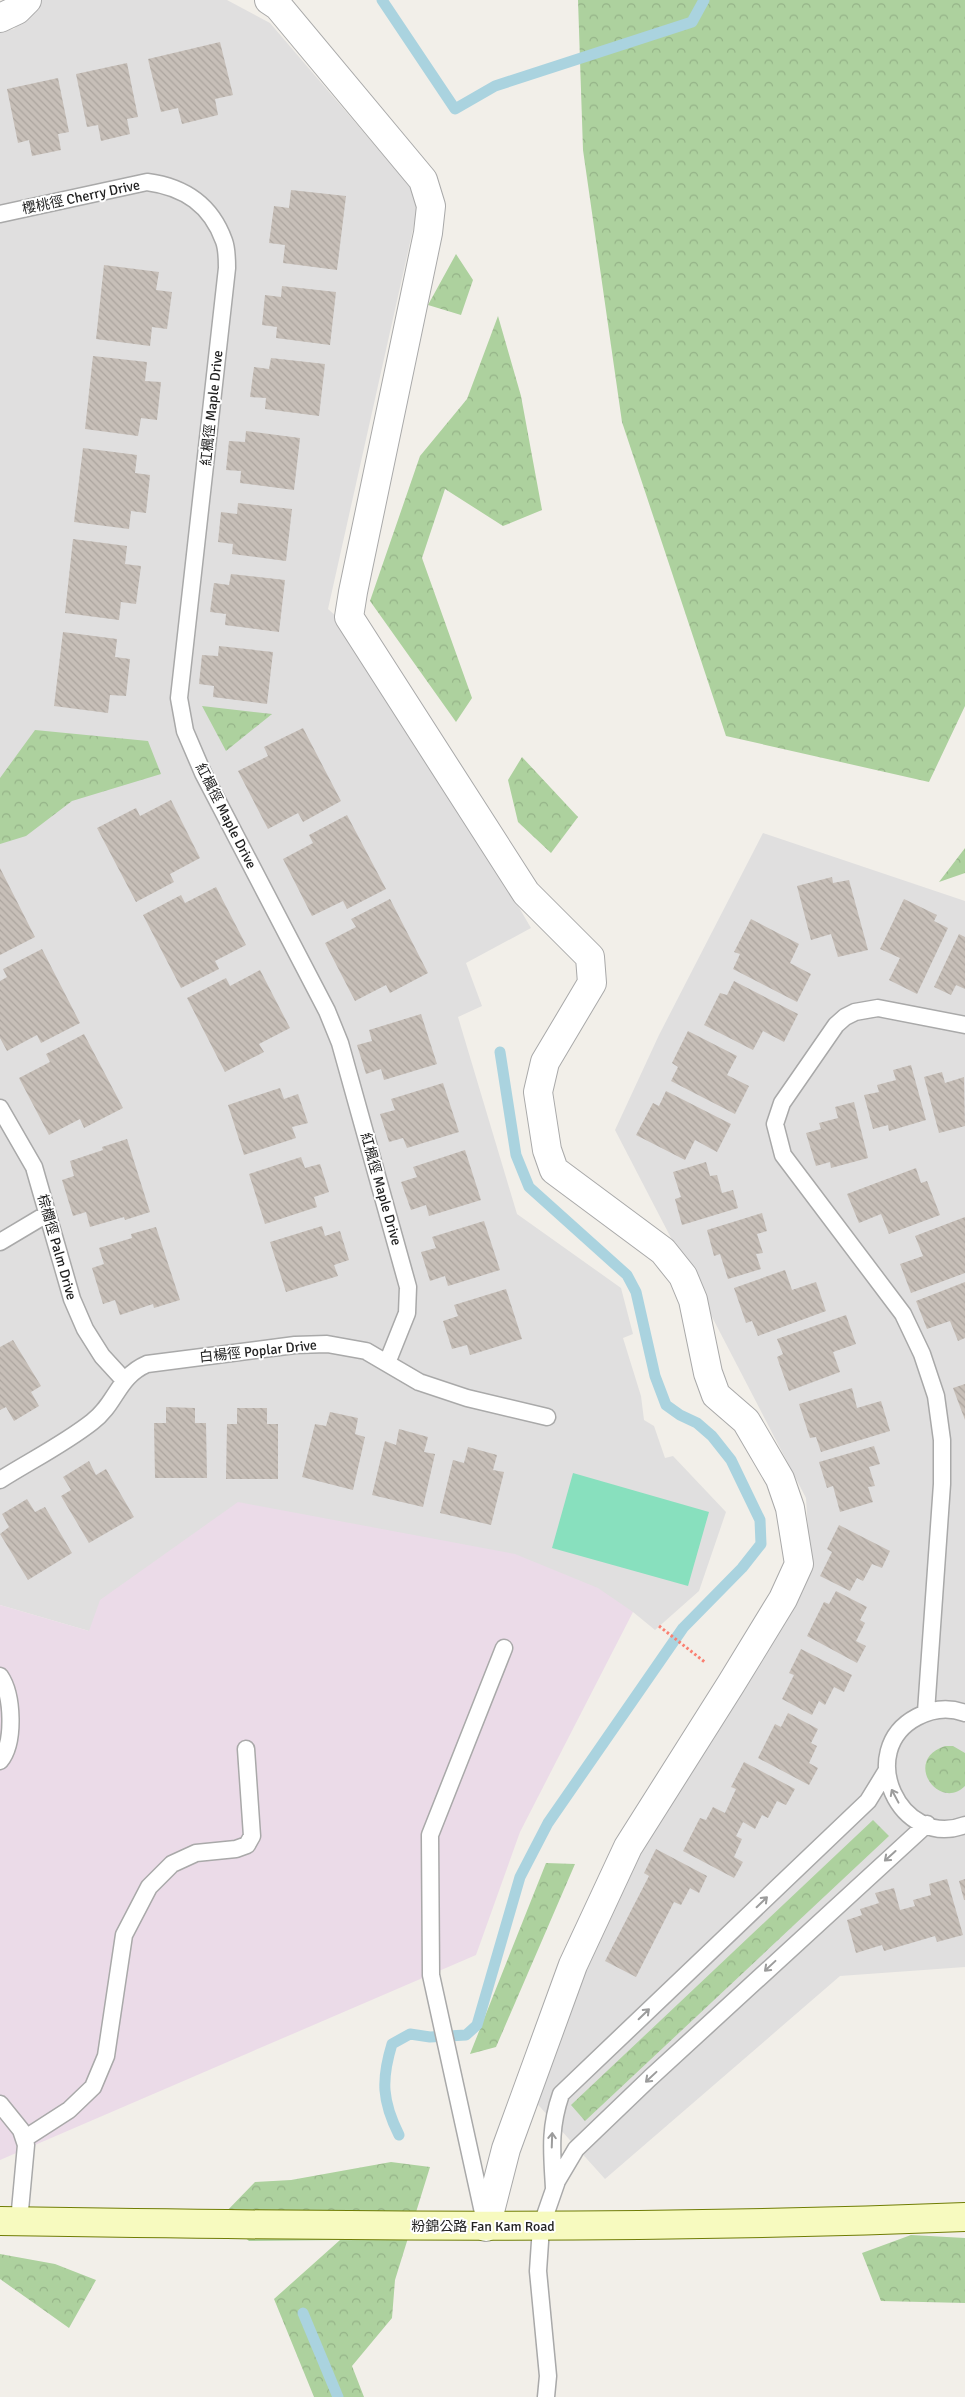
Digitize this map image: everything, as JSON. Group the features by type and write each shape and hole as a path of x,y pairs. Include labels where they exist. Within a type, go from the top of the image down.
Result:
{"main road":[{"name":"粉錦公路 Fan Kam Road","path":"10,2221 541,2227 661,2226 965,2217"}],"street":[{"path":"0,18 17,10 27,0"},
{"path":"269,0 278,6 423,180 431,206 428,233 349,617 526,893 590,957 592,983 545,1062 538,1092 554,1170 663,1251 683,1276 693,1300 708,1372 716,1395 746,1421 780,1479 790,1508 799,1564 783,1599 628,1847 573,1965 506,2149 486,2227"}],"lane":[{"name":"櫻桃徑 Cherry Drive","path":"0,214 147,182 164,184 200,202 214,219 225,242"},
{"name":"紅楓徑 Maple Drive","path":"225,242 228,268 179,698 185,730 203,774 327,1010 340,1043 408,1287 407,1313 387,1363"},
{"path":"926,1712 942,1484 942,1440 936,1396 922,1354 903,1314 783,1154 777,1138 775,1124 782,1103 836,1025 855,1012 878,1008 965,1025"},
{"name":"棕櫚徑 Palm Drive","path":"0,1108 34,1166 72,1299 85,1329 102,1356 124,1380"},
{"path":"0,1242 48,1214"},
{"name":"白楊徑 Poplar Drive","path":"0,1480 92,1422 109,1406 124,1380 134,1370 147,1364 295,1345 327,1344 366,1351 418,1382 467,1398 547,1417"},
{"path":"486,2227 432,1975 430,1835 504,1648"},
{"path":"0,1676 10,1704 6,1754 0,1761"},
{"path":"965,1713 942,1709 926,1712 911,1720 898,1732 891,1747 887,1770 888,1780 894,1797 905,1811 919,1822 948,1828 965,1824"},
{"path":"24,2139 69,2110 93,2086 106,2056 124,1935 149,1887 172,1864 196,1853 236,1849 247,1845 252,1836 246,1749"},
{"path":"554,2188 553,2117 561,2094 868,1801 887,1770"},
{"path":"546,2397 548,2376 538,2271 541,2227 554,2188 576,2149 593,2131 927,1824"},
{"path":"0,2104 21,2130 26,2145 10,2221"}],"path":[{"path":"659,1626 731,1684"}],"shaded area":[{"path":"42,0 227,0 270,23 420,198 328,609 337,617 453,795 531,928 466,963 482,1006 458,1017 517,1214 621,1288 633,1334 623,1338 641,1396 644,1420 654,1426 665,1458 673,1456 726,1512 699,1591 655,1630 633,1612 89,1631 0,1605 0,32 14,29"},
{"path":"763,833 965,901 965,1967 840,1976 605,2179 532,2098 635,1856 810,1564 806,1498 615,1130 659,1035"},
{"path":"238,1502 515,1554 598,1588 633,1612 520,1832 476,1955 0,2160 0,1605 89,1631 100,1600"}],"green space":[{"path":"578,0 965,0 965,706 929,782 726,736 622,422 583,150"},
{"path":"456,254 473,280 461,315 428,305"},
{"path":"498,316 521,396 542,510 503,526 445,489 422,558 472,698 456,722 370,601 420,456 467,399"},
{"path":"202,706 272,714 226,751"},
{"path":"35,730 148,741 161,774 72,801 26,836 0,844 0,778"},
{"path":"522,757 578,817 551,853 518,822 508,780"},
{"path":"965,848 965,873 939,882"},
{"path":"573,1473 709,1512 688,1586 552,1548"},
{"path":"945,1746 953,1746 965,1753 965,1786 955,1792 945,1793 936,1788 929,1781 926,1772 926,1762 932,1753"},
{"path":"873,1820 889,1836 585,2121 571,2105"},
{"path":"546,1863 575,1864 496,2047 470,2054"},
{"path":"391,2162 430,2167 395,2280 392,2318 352,2366 364,2397 314,2397 274,2299 340,2240 249,2241 221,2217 255,2182 291,2180"},
{"path":"911,2235 965,2238 965,2303 881,2301 862,2253"},
{"path":"0,2254 55,2264 96,2280 69,2328 0,2279"}],"building":[{"path":"220,42 233,95 215,99 218,115 182,124 178,108 161,112 148,59"},
{"path":"127,63 138,117 127,119 130,134 101,141 98,125 87,127 76,74"},
{"path":"58,78 69,132 58,134 61,150 32,156 29,140 18,143 7,89"},
{"path":"291,190 346,196 337,270 283,263 285,245 269,243 274,206 289,208"},
{"path":"104,265 159,272 156,290 172,292 167,329 152,327 150,346 96,339"},
{"path":"282,286 336,292 330,345 276,338 277,327 262,325 265,295 281,297"},
{"path":"93,356 147,362 145,381 161,382 157,420 141,418 138,436 85,429"},
{"path":"271,358 325,364 319,416 265,409 266,398 250,397 254,367 269,369"},
{"path":"246,431 300,438 294,490 240,483 241,471 226,470 229,441 245,442"},
{"path":"83,448 137,455 135,473 150,475 146,513 131,511 129,529 74,522"},
{"path":"238,503 292,509 286,561 232,554 233,544 218,542 221,512 237,514"},
{"path":"73,539 127,546 125,564 141,566 136,604 121,602 119,620 65,613"},
{"path":"231,574 285,580 279,632 225,625 226,614 210,612 214,583 229,585"},
{"path":"63,632 117,639 115,657 130,659 126,696 110,695 108,713 54,706"},
{"path":"219,646 273,652 267,704 213,697 214,686 199,684 202,655 218,656"},
{"path":"303,728 341,801 303,822 298,813 268,829 238,771 268,756 264,747"},
{"path":"171,800 200,858 170,874 174,882 136,902 97,828 136,808 140,816"},
{"path":"347,815 386,889 347,909 343,901 312,916 283,859 313,843 309,835"},
{"path":"0,868 35,937 0,955"},
{"path":"832,877 833,883 849,880 868,950 838,957 831,934 811,940 797,886"},
{"path":"216,887 246,945 215,961 219,969 181,988 143,915 181,895 185,903"},
{"path":"390,899 428,973 390,993 386,985 355,1001 325,943 356,927 351,919"},
{"path":"904,899 937,915 934,921 948,928 917,994 889,980 900,958 880,949"},
{"path":"751,919 799,944 790,963 811,974 797,1002 733,969 740,954 734,952"},
{"path":"959,934 965,937 965,989 956,985 951,995 934,987"},
{"path":"42,949 80,1023 41,1043 37,1035 7,1051 0,1038 0,981 7,977 3,969"},
{"path":"260,970 290,1028 259,1044 264,1052 225,1072 187,998 226,978 230,986"},
{"path":"734,981 798,1014 784,1042 763,1031 753,1050 704,1025 720,993 727,995"},
{"path":"421,1014 437,1064 384,1080 381,1069 366,1074 357,1045 372,1041 369,1030"},
{"path":"688,1031 737,1056 727,1075 749,1086 735,1114 671,1081 678,1067 672,1063"},
{"path":"84,1034 123,1108 84,1128 80,1119 49,1135 19,1078 50,1062 46,1054"},
{"path":"911,1065 926,1120 889,1131 888,1125 873,1129 864,1095 879,1092 877,1085 896,1080 893,1070"},
{"path":"942,1072 945,1083 964,1077 965,1126 939,1133 924,1077"},
{"path":"443,1083 459,1132 407,1148 403,1138 389,1142 380,1114 395,1110 391,1099"},
{"path":"280,1088 284,1099 298,1094 308,1123 292,1127 296,1138 244,1155 228,1105"},
{"path":"666,1091 731,1124 717,1152 695,1140 685,1160 636,1135 653,1103 659,1106"},
{"path":"854,1102 868,1158 831,1168 830,1162 816,1166 806,1133 821,1129 819,1123 838,1118 835,1107"},
{"path":"127,1139 150,1212 125,1220 124,1217 90,1227 86,1212 73,1216 62,1180 74,1176 70,1161 103,1150 102,1147"},
{"path":"465,1150 481,1200 429,1216 426,1205 411,1210 401,1182 417,1177 413,1167"},
{"path":"301,1157 305,1168 320,1164 329,1192 314,1197 317,1207 265,1224 249,1174"},
{"path":"706,1162 710,1176 717,1175 722,1193 733,1190 738,1208 682,1225 675,1199 681,1197 673,1172"},
{"path":"916,1168 921,1183 927,1181 940,1215 889,1234 881,1214 859,1223 847,1194"},
{"path":"762,1213 767,1231 757,1234 763,1253 756,1254 761,1269 728,1279 720,1254 714,1256 707,1230"},
{"path":"965,1217 965,1273 911,1293 900,1264 923,1256 915,1236"},
{"path":"484,1221 500,1270 448,1286 445,1276 430,1281 421,1252 436,1248 432,1237"},
{"path":"322,1226 325,1236 340,1231 349,1260 334,1265 338,1276 286,1292 270,1242"},
{"path":"156,1227 180,1300 154,1308 153,1304 120,1315 115,1300 103,1304 92,1268 104,1264 99,1248 132,1238 131,1234"},
{"path":"785,1270 792,1290 816,1282 826,1311 758,1336 752,1321 746,1323 734,1288"},
{"path":"965,1282 965,1338 958,1341 950,1321 927,1329 916,1301"},
{"path":"506,1289 522,1339 470,1355 467,1345 452,1349 443,1321 458,1316 454,1305"},
{"path":"846,1315 856,1344 833,1352 840,1372 789,1391 777,1357 783,1354 777,1339"},
{"path":"13,1340 41,1386 31,1392 39,1406 14,1421 6,1407 0,1410 0,1347"},
{"path":"965,1384 965,1420 953,1388"},
{"path":"852,1388 857,1408 881,1401 890,1431 821,1452 816,1437 810,1438 799,1404"},
{"path":"166,1407 195,1408 195,1423 206,1423 207,1478 155,1478 154,1423 166,1423"},
{"path":"237,1408 267,1408 267,1424 278,1424 278,1479 226,1479 227,1424 237,1424"},
{"path":"330,1412 358,1418 355,1434 365,1437 353,1490 302,1477 315,1424 326,1426"},
{"path":"399,1429 428,1437 424,1452 435,1454 423,1507 372,1495 385,1441 396,1445"},
{"path":"874,1446 880,1464 869,1467 875,1486 868,1487 873,1502 840,1512 833,1486 827,1488 819,1462"},
{"path":"468,1447 497,1455 493,1470 504,1472 491,1525 440,1513 453,1460 464,1463"},
{"path":"89,1461 96,1475 106,1469 134,1517 89,1543 61,1496 71,1490 63,1477"},
{"path":"27,1499 35,1512 45,1507 72,1553 28,1580 0,1534 9,1527 2,1514"},
{"path":"839,1525 890,1551 882,1568 872,1564 863,1581 857,1578 850,1591 820,1576 832,1552 827,1549"},
{"path":"836,1591 867,1607 860,1620 865,1623 856,1641 866,1646 857,1663 807,1636 824,1602 829,1604"},
{"path":"801,1649 852,1675 844,1692 834,1687 825,1705 819,1701 812,1715 782,1699 794,1675 789,1673"},
{"path":"788,1713 818,1729 811,1743 817,1746 809,1763 818,1768 809,1785 758,1758 775,1724 781,1727"},
{"path":"744,1762 795,1789 786,1805 777,1801 768,1818 762,1815 755,1829 743,1822 736,1836 742,1839 734,1857 743,1862 734,1878 683,1851 700,1818 706,1820 713,1807 725,1813 736,1789 731,1787"},
{"path":"656,1849 707,1876 699,1893 690,1888 681,1905 674,1902 636,1977 605,1961 649,1876 644,1873"},
{"path":"947,1879 963,1935 937,1942 935,1936 884,1951 882,1945 856,1953 847,1920 862,1915 860,1909 879,1903 875,1893 894,1888 900,1910 915,1906 913,1900 931,1895 929,1884"},
{"path":"965,1879 965,1900 964,1900 959,1881"}],"waterway":[{"path":"382,0 455,109 495,86 692,22 704,0"},
{"path":"399,2135 389,2112 385,2090 386,2069 392,2044 410,2034 430,2037 466,2035 477,2025 520,1877 548,1823 683,1628 742,1568 761,1544 760,1520 731,1460 712,1436 697,1423 680,1415 666,1405 655,1376 636,1292 627,1275 529,1187 516,1155 500,1052"},
{"path":"303,2313 338,2397"}]}
